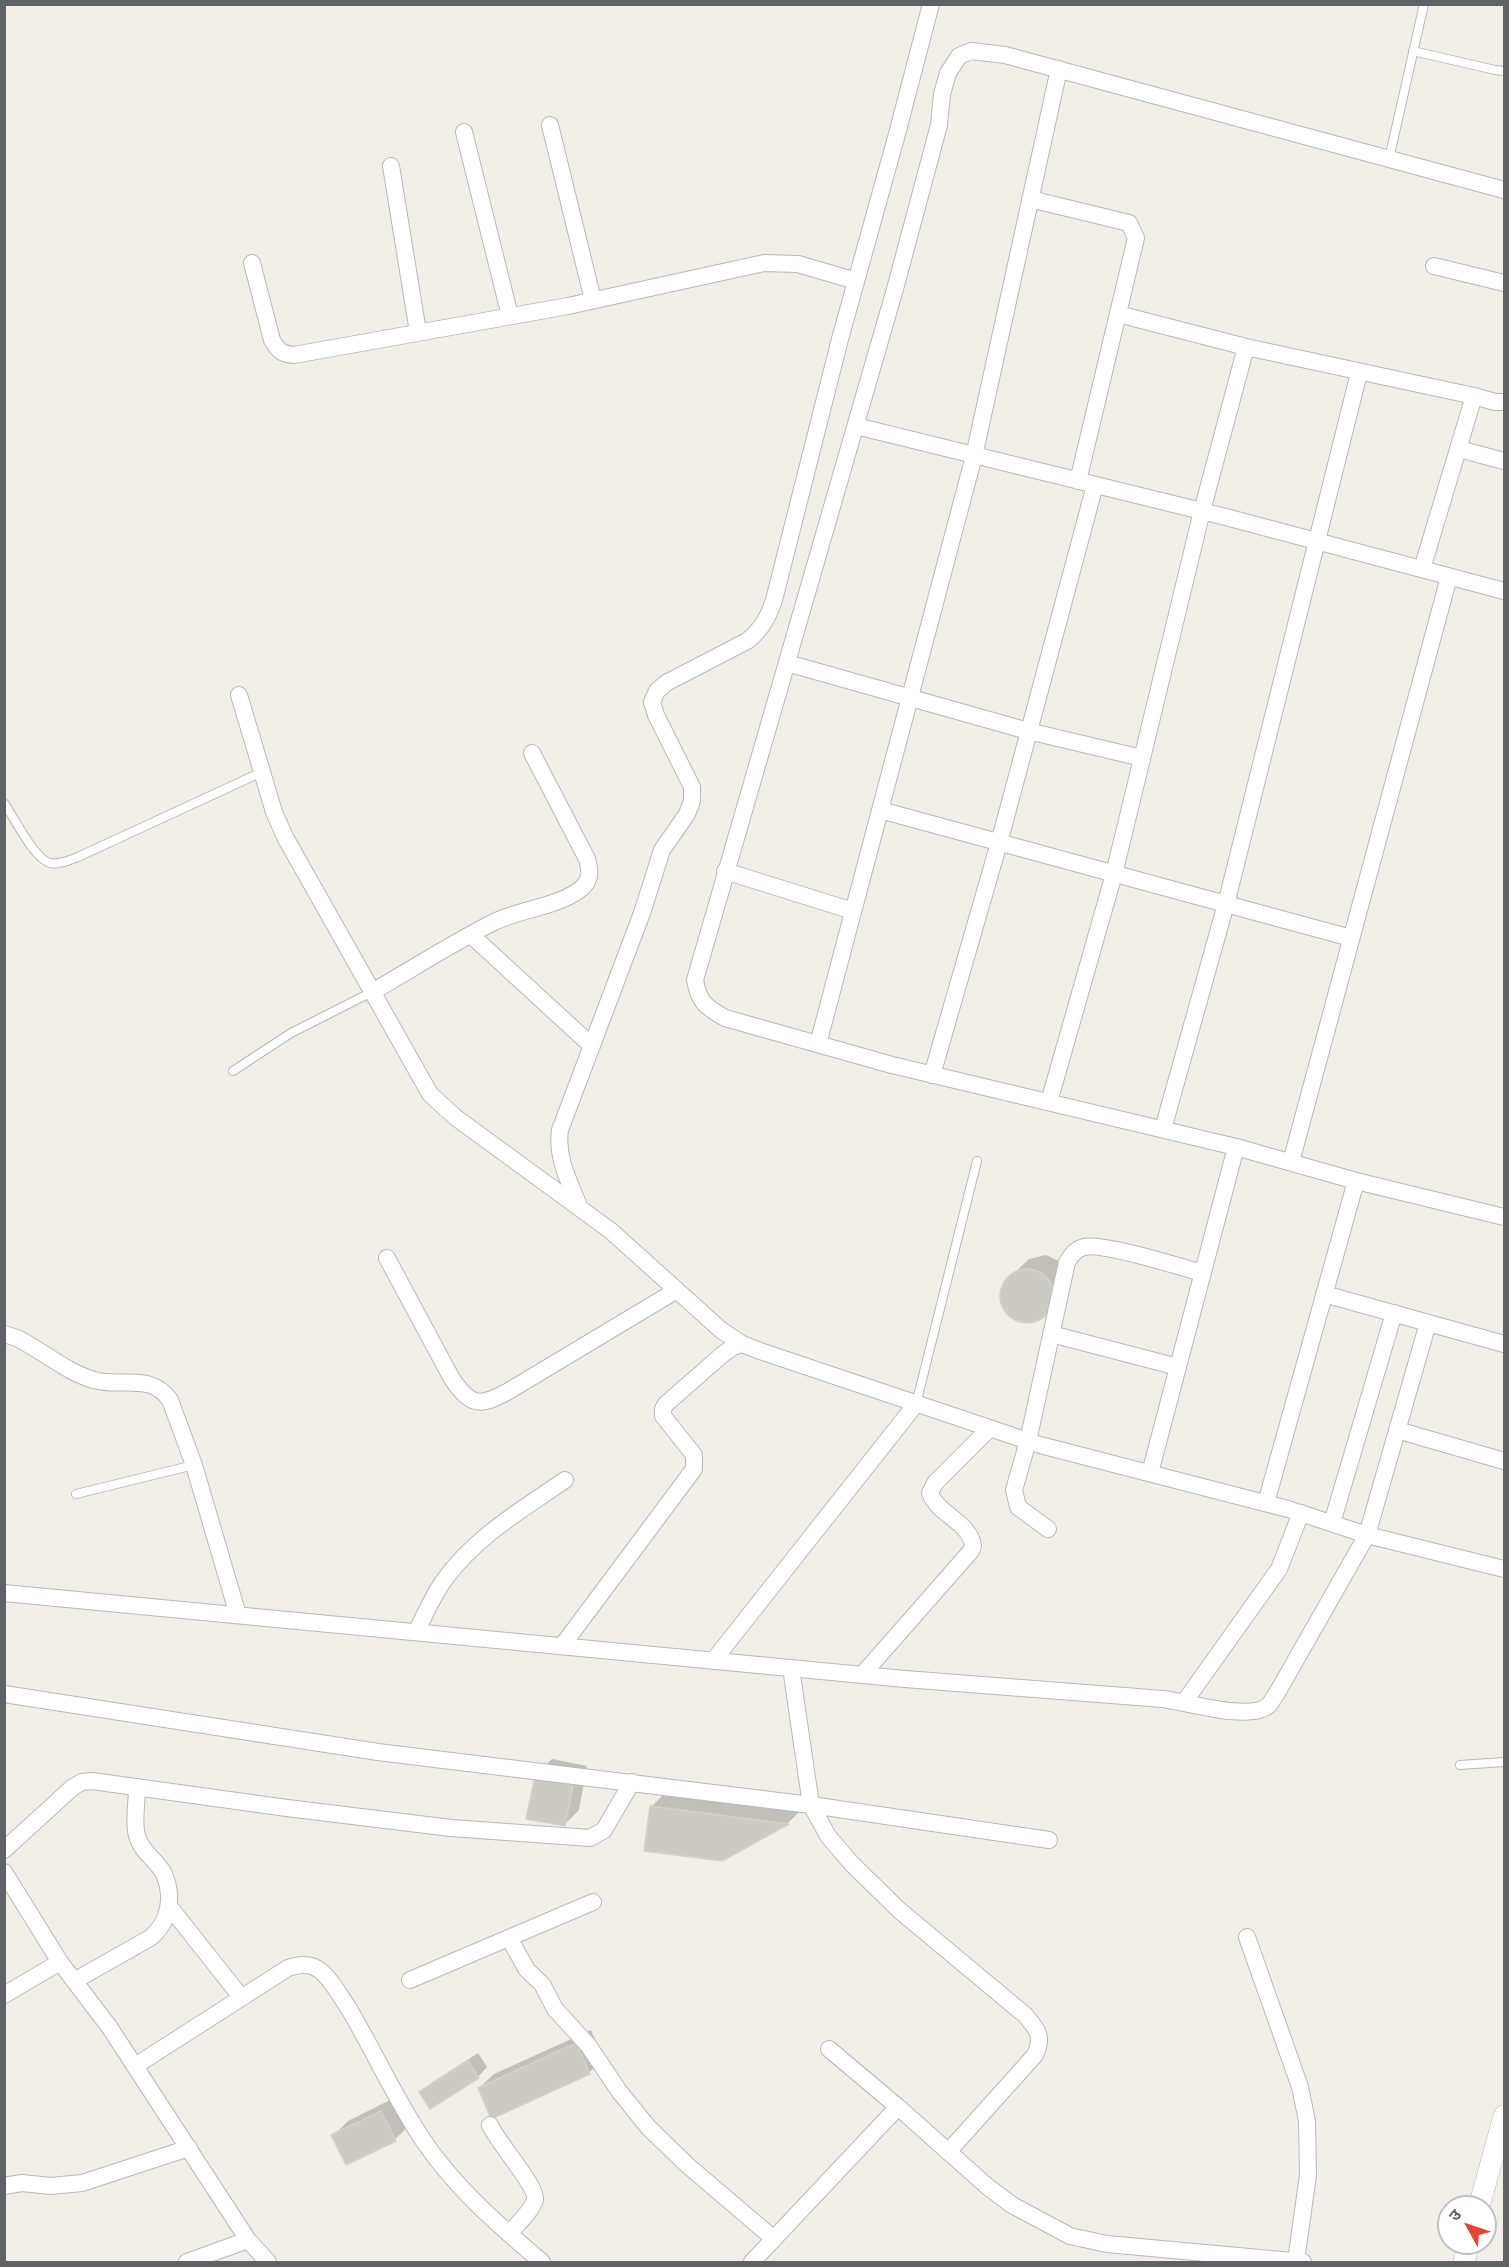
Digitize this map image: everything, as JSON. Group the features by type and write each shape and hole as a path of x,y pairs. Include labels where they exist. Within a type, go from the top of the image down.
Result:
{"street":[{"path":"579,1207 560,1157 558,1145 560,1130 642,912 662,850 687,814 692,801 692,787 652,702 657,691 666,683 747,641 757,633 768,618 931,4"},
{"path":"1504,190 1005,54 970,51 959,56 948,73 942,94 939,125 856,426 695,980 698,995 707,1008 725,1018 932,1075 1163,1129 1356,1181 1504,1216"},
{"path":"818,1044 974,456 1059,69"},
{"path":"550,124 593,300"},
{"path":"464,132 510,316"},
{"path":"391,166 417,332"},
{"path":"1030,199 1129,223 1136,238 1078,481"},
{"path":"252,263 272,340 277,350 294,355 593,300 764,263 798,264 856,281"},
{"path":"1434,266 1504,283"},
{"path":"1118,314 1359,373 1504,402"},
{"path":"1049,1102 1114,874 1202,511 1246,347"},
{"path":"1163,1129 1226,904 1359,373"},
{"path":"1422,569 1474,396"},
{"path":"856,426 1202,511 1504,591"},
{"path":"1459,449 1504,461"},
{"path":"932,1075 999,843 1095,485"},
{"path":"1291,1162 1449,577"},
{"path":"787,663 1028,731 1142,758"},
{"path":"239,695 262,772 285,837 430,1094 455,1117 634,1250 721,1330 742,1344 1028,1441 1266,1503 1367,1535 1504,1569"},
{"path":"372,992 493,922 550,903 578,891 589,881 590,871 587,859 532,753"},
{"path":"880,810 1351,938"},
{"path":"725,871 853,911"},
{"path":"471,935 592,1046"},
{"path":"1150,1473 1236,1147"},
{"path":"1266,1503 1356,1181"},
{"path":"1048,1529 1018,1507 1014,1490 1028,1441 1067,1262 1080,1248 1099,1246 1203,1273"},
{"path":"387,1258 462,1393 472,1401 488,1403 677,1290"},
{"path":"1324,1294 1504,1344"},
{"path":"1332,1523 1394,1313"},
{"path":"4,1593 862,1675 1185,1701 1204,1707 1253,1713 1268,1706 1367,1535 1428,1323"},
{"path":"4,1334 23,1341 92,1380 151,1384 160,1387 170,1400 194,1465 238,1615"},
{"path":"1051,1334 1178,1367"},
{"path":"562,1646 694,1469 694,1455 663,1416 663,1409 723,1354 742,1344"},
{"path":"713,1660 916,1404"},
{"path":"862,1675 971,1551 973,1546 971,1536 934,1501 930,1493 936,1483 989,1429"},
{"path":"1397,1430 1504,1461"},
{"path":"416,1632 444,1580 467,1553 500,1525 566,1480"},
{"path":"1185,1701 1279,1569 1301,1513"},
{"path":"791,1668 811,1805 828,1836 899,1910 1025,2014 1040,2036 1035,2055 948,2152"},
{"path":"4,1694 378,1752 811,1805 1049,1840"},
{"path":"4,1851 82,1782 92,1781 451,1828 590,1838 598,1836 604,1830 632,1782"},
{"path":"74,1981 159,1931 167,1916 169,1906 164,1874 136,1835 137,1788"},
{"path":"4,1872 60,1962 99,2012 248,2240 268,2262"},
{"path":"410,1980 593,1902"},
{"path":"169,1906 241,1997"},
{"path":"829,2049 988,2187 1012,2205 1070,2236 1107,2244 1299,2262 1308,2175 1307,2121 1300,2086 1247,1937"},
{"path":"509,1938 527,1970 542,1984 555,2009 588,2045 648,2127 686,2164 774,2238"},
{"path":"4,1995 60,1962"},
{"path":"135,2066 275,1975 296,1965 308,1965 321,1970 330,1980 358,2025 392,2090 439,2163 466,2193 542,2262"},
{"path":"752,2262 898,2107"},
{"path":"1482,2195 1504,2116"},
{"path":"490,2125 536,2195 534,2202 509,2234"},
{"path":"4,2186 22,2183 51,2186 82,2183 189,2148"},
{"path":"187,2262 248,2240"}],"lane":[{"path":"1389,159 1424,4"},
{"path":"1413,51 1495,70 1504,70"},
{"path":"4,803 35,851 43,860 51,864 78,857 262,772"},
{"path":"233,1071 291,1033 372,992"},
{"path":"916,1404 977,1161"},
{"path":"76,1494 194,1465"},
{"path":"1460,1765 1504,1762"}],"building":[{"path":"1022,1269 1032,1269 1042,1273 1050,1281 1054,1296 1050,1311 1042,1319 1032,1323 1022,1323 1012,1319 1004,1311 1000,1301 1000,1291 1004,1281 1012,1273"},
{"path":"536,1772 574,1780 565,1826 526,1819"},
{"path":"650,1806 789,1824 722,1861 644,1851"},
{"path":"576,2043 590,2074 491,2119 478,2088"},
{"path":"468,2061 479,2078 430,2109 419,2092"},
{"path":"381,2111 396,2141 346,2165 331,2135"}]}
